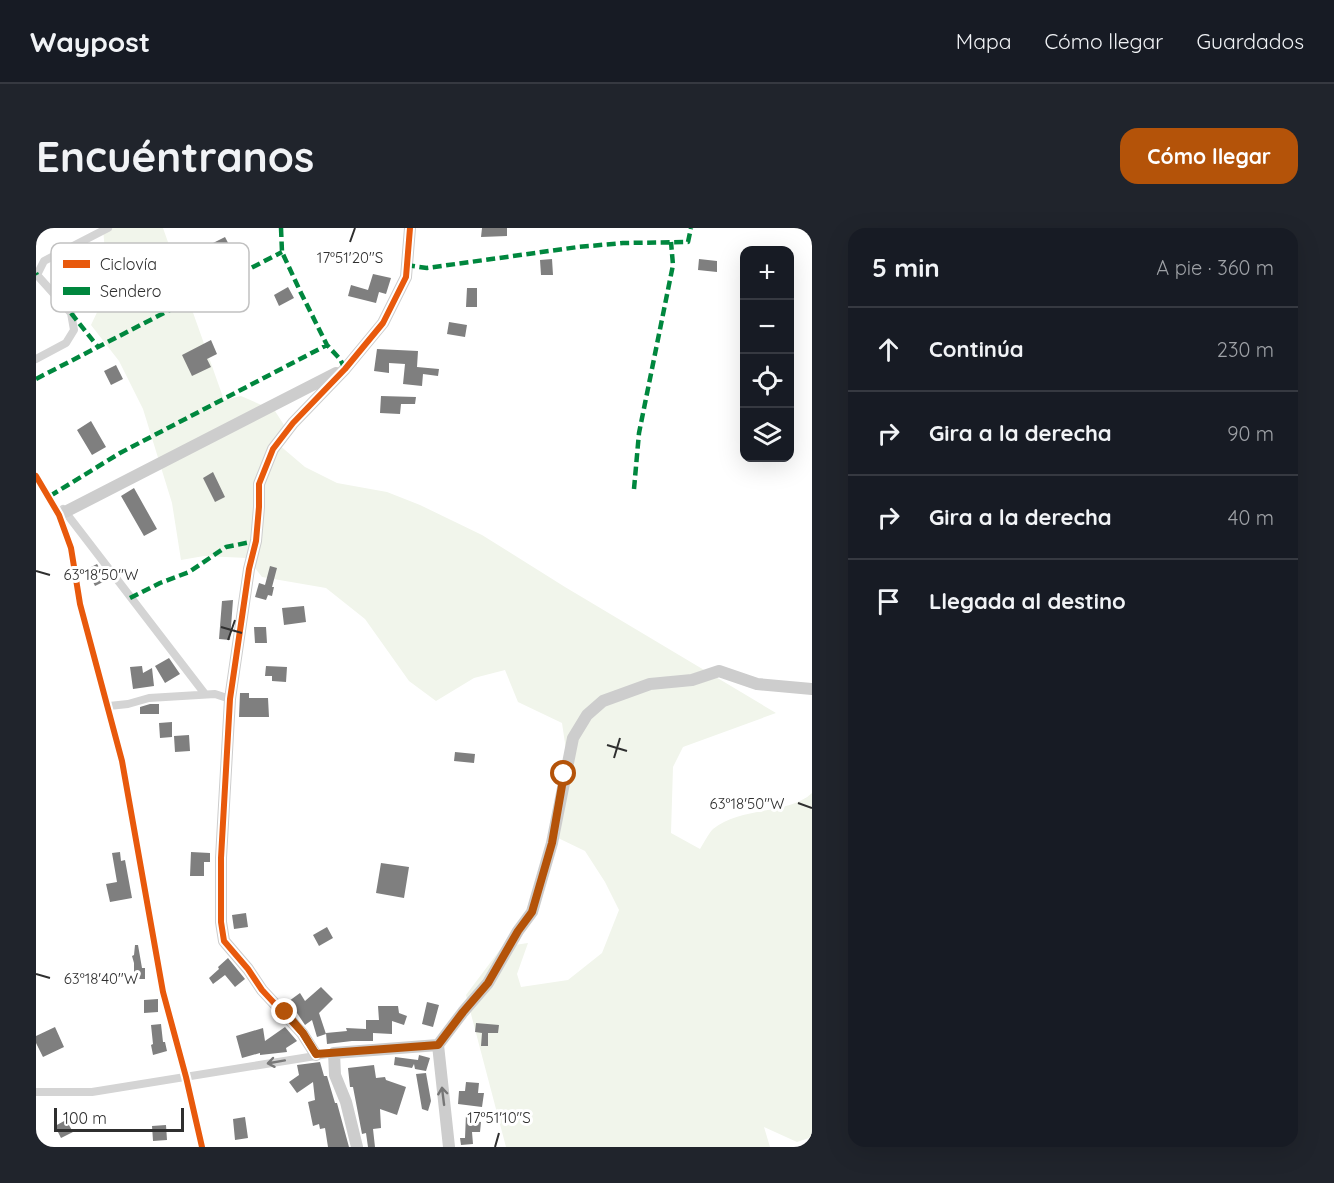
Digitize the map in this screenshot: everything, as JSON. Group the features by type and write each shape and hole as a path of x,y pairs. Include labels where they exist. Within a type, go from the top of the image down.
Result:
{"street":[{"path":"79,243 108,228"},
{"path":"316,1054 303,1033 262,990 248,969 224,941 221,922 221,858 230,699 249,569 256,541 259,484 273,449 301,414 345,369 383,323 406,277 410,228"},
{"path":"51,257 44,261 37,274 51,290"},
{"path":"36,359 66,343 74,330 70,312"},
{"path":"65,512 345,369"},
{"path":"36,476 206,694"},
{"path":"50,496 71,548 81,604 122,761 163,992 202,1147"},
{"path":"449,1147 438,1045 488,983 518,931 532,912 552,843 573,738 587,715 603,701 650,684 692,680 719,671 757,684 812,688"},
{"path":"109,706 149,698 206,694 215,694 230,699"},
{"path":"36,1092 92,1092 316,1054 438,1045"},
{"path":"333,1053 335,1076 346,1102 357,1147"}],"shaded area":[{"path":"103,228 163,228 168,243 104,243"},
{"path":"97,312 193,312 224,400 241,396 275,411 284,425 278,444 305,467 337,483 387,492 482,535 776,713 683,747 673,767 671,833 700,849 711,831 724,822 791,805 812,793 812,1137 797,1142 764,1127 770,1147 506,1147 466,995 502,947 528,943 517,974 521,987 568,980 602,953 619,910 605,882 585,851 556,837 570,777 562,723 518,702 505,670 474,678 436,701 409,681 365,619 326,588 262,577 247,558 204,556 181,560 172,503 143,409 119,361 91,325"}],"building":[{"path":"482,228 507,228 507,236 481,237"},
{"path":"225,237 228,243 213,243"},
{"path":"552,259 553,275 541,275 540,260"},
{"path":"699,259 717,261 717,272 698,270"},
{"path":"373,274 391,278 386,294 379,292 376,303 348,296 351,285 368,290"},
{"path":"288,287 294,298 279,306 274,295"},
{"path":"467,288 477,288 477,307 466,307"},
{"path":"449,322 467,325 465,337 447,334"},
{"path":"211,340 217,354 207,359 211,367 192,376 182,355"},
{"path":"377,349 418,351 417,367 439,369 438,376 423,374 422,386 403,384 405,364 389,363 389,373 374,371"},
{"path":"116,365 123,379 111,385 104,371"},
{"path":"381,396 416,397 415,404 401,404 400,414 380,413"},
{"path":"91,421 106,447 92,455 77,430"},
{"path":"213,472 225,497 215,502 203,478"},
{"path":"134,488 157,529 144,536 121,496"},
{"path":"97,564 107,580 95,586 87,569"},
{"path":"270,566 277,568 272,596 268,595 266,600 255,597 259,583 265,585"},
{"path":"233,600 230,640 219,639 222,601"},
{"path":"304,606 306,622 284,625 282,608"},
{"path":"254,627 266,627 267,643 255,643"},
{"path":"169,658 180,674 165,683 155,666"},
{"path":"142,666 143,673 152,668 154,686 133,689 130,667"},
{"path":"266,666 287,667 286,682 272,681 272,676 265,676"},
{"path":"240,693 249,693 249,698 268,698 269,717 239,717"},
{"path":"159,704 159,714 140,714 140,707"},
{"path":"172,722 172,737 160,738 159,723"},
{"path":"189,735 190,751 175,752 174,736"},
{"path":"455,752 475,754 474,763 454,761"},
{"path":"120,852 121,861 125,860 132,898 110,902 106,884 117,882 112,853"},
{"path":"191,852 210,853 210,862 204,862 204,876 190,876"},
{"path":"381,863 409,867 404,898 376,893"},
{"path":"246,913 248,927 234,929 232,915"},
{"path":"327,927 333,938 319,946 313,935"},
{"path":"135,945 138,945 142,968 145,968 145,979 134,979 132,956"},
{"path":"228,958 245,979 235,987 225,975 213,984 209,978"},
{"path":"321,987 333,999 319,1013 326,1034 317,1037 312,1020 305,1025 289,1001 300,993 305,1001"},
{"path":"158,999 158,1012 144,1013 144,1000"},
{"path":"427,1002 439,1005 433,1027 422,1024"},
{"path":"378,1006 398,1006 399,1013 407,1016 404,1025 392,1021 392,1034 373,1033 373,1041 327,1044 326,1033 347,1031 346,1028 366,1029 366,1020 379,1020"},
{"path":"476,1023 499,1025 498,1033 488,1033 488,1046 481,1046 482,1033 475,1032"},
{"path":"161,1024 163,1042 165,1042 167,1051 153,1055 151,1025"},
{"path":"55,1027 64,1047 43,1057 36,1043 36,1036"},
{"path":"285,1027 297,1041 286,1048 287,1052 260,1055 260,1053 242,1058 236,1036 263,1028 265,1041"},
{"path":"419,1055 430,1058 426,1071 415,1069 414,1064 412,1068 394,1065 395,1057 418,1060"},
{"path":"320,1062 335,1103 337,1103 349,1147 328,1147 325,1128 320,1129 319,1124 313,1126 308,1102 315,1100 313,1082 297,1093 289,1082 299,1075 297,1065"},
{"path":"374,1065 376,1078 385,1077 386,1080 406,1087 397,1115 380,1109 381,1128 373,1129 375,1147 368,1147 366,1133 362,1134 353,1087 350,1087 348,1068"},
{"path":"426,1073 431,1101 428,1111 422,1109 416,1074"},
{"path":"466,1082 479,1083 478,1093 484,1093 482,1107 458,1104 459,1091 465,1091"},
{"path":"466,1114 470,1114 471,1121 481,1122 480,1132 472,1132 473,1144 461,1145 460,1138 465,1138"},
{"path":"245,1117 248,1138 235,1140 233,1119"},
{"path":"66,1120 73,1132 61,1138 55,1126"},
{"path":"166,1125 167,1140 153,1141 152,1126"}],"marked path":[{"path":"281,228 282,252 327,345 340,359 345,369"},
{"path":"406,265 427,268 578,247 623,243 688,242 691,228"},
{"path":"634,489 639,433 673,265 671,242"},
{"path":"249,269 282,252"},
{"path":"36,379 166,312"},
{"path":"71,313 98,347"},
{"path":"50,496 120,453 327,345"},
{"path":"130,598 189,572 226,547 256,541"}],"cycle path":[{"path":"316,1055 302,1033 262,990 248,969 224,941 221,922 221,858 230,699 249,569 256,541 259,484 273,449 293,423 345,369 383,323 406,277 410,228"},
{"path":"36,476 59,515 71,548 80,604 122,761 163,992 202,1147"}],"route":[{"path":"285,1012 303,1033 316,1054 438,1045 488,983 518,931 532,912 552,843 564,774"}]}
